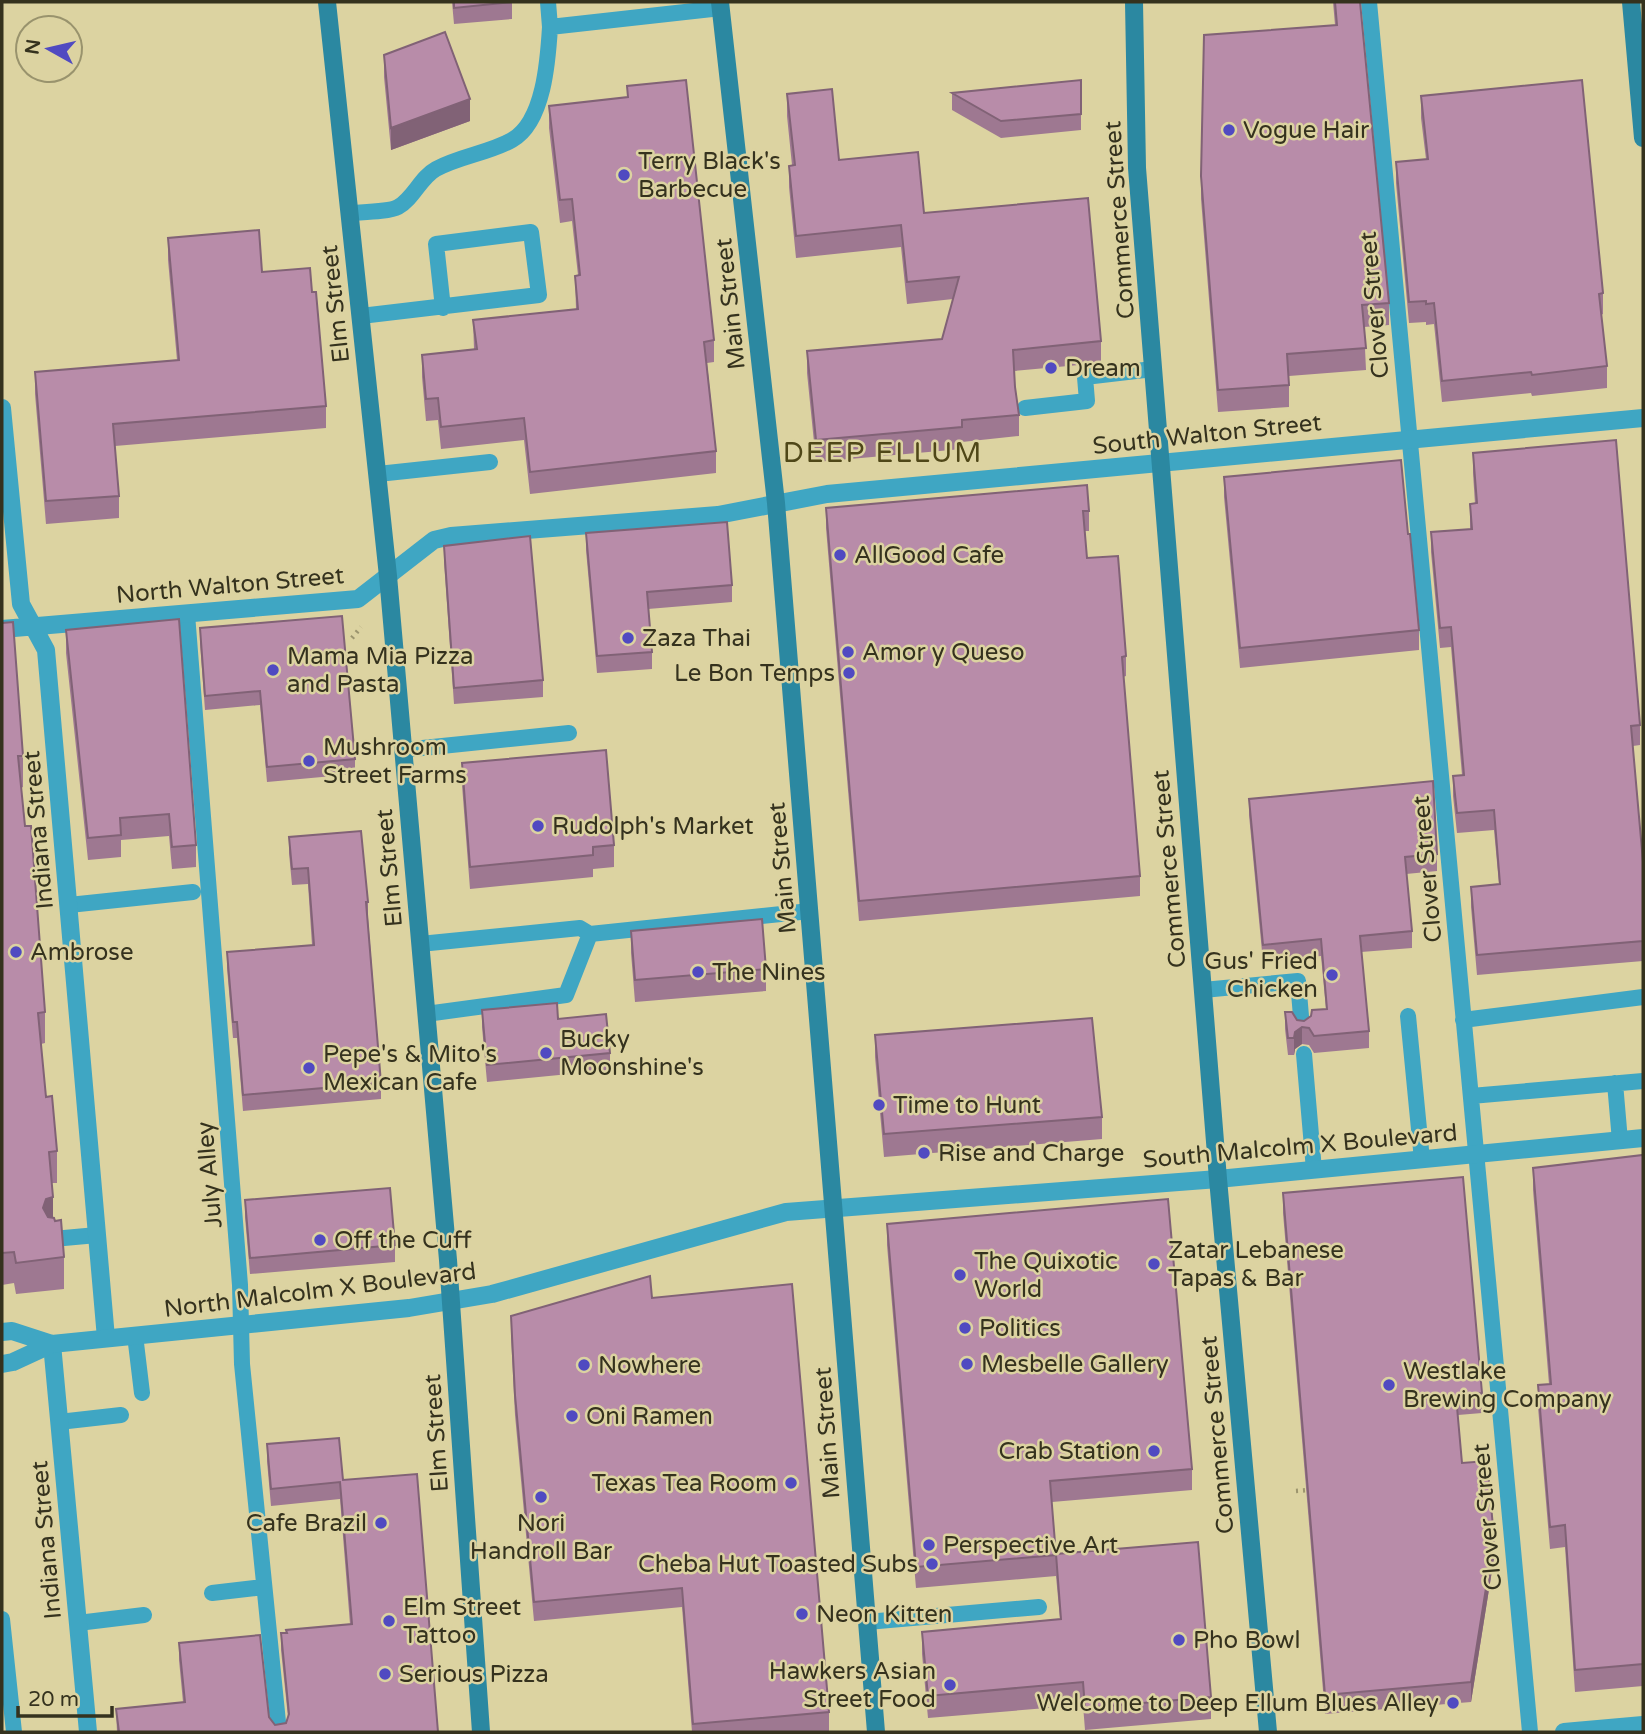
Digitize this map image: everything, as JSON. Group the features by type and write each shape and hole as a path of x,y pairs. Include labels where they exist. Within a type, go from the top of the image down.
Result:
{"main road":[{"name":"Elm Street","path":"327,2 362,316 404,750 450,1301 481,1732"},
{"name":"Commerce Street","path":"1135,2 1137,168 1218,1179 1268,1732"},
{"path":"1631,2 1643,138"},
{"name":"Main Street","path":"721,5 776,503 876,1732"}],"street":[{"name":"Indiana Street","path":"2,408 21,604 46,650 106,1338"},
{"name":"South Walton Street","path":"776,503 827,494 1643,418"},
{"name":"North Walton Street","path":"2,629 358,599 434,540 452,536 718,514 776,503"},
{"name":"South Malcolm X Boulevard","path":"835,1209 1218,1179 1643,1138"},
{"name":"North Malcolm X Boulevard","path":"2,1364 13,1362 52,1344 409,1308 492,1294 786,1212 835,1209"},
{"name":"North Malcolm X Boulevard","path":"2,1332 12,1331 52,1344"},
{"name":"Indiana Street","path":"52,1344 88,1732"},
{"path":"1564,1732 1643,1725"}],"lane":[{"path":"350,213 398,207 434,170 511,141 524,132 534,115 548,57 548,2"},
{"name":"Clover Street","path":"1369,2 1530,1732"},
{"path":"550,27 721,5"},
{"path":"362,316 443,308 539,295 531,232 436,244 443,308"},
{"path":"1025,408 1087,401 1085,377 1153,369"},
{"path":"378,474 490,462"},
{"name":"July Alley","path":"187,614 239,1272 242,1364 279,1732"},
{"path":"404,750 569,733"},
{"path":"69,905 193,892"},
{"path":"420,944 580,928 590,934 810,911"},
{"path":"426,1014 566,995 590,934"},
{"path":"1203,990 1298,981 1302,1028"},
{"path":"1463,1020 1643,997"},
{"path":"1408,1016 1422,1160"},
{"path":"1304,1054 1314,1170"},
{"path":"1471,1096 1643,1081"},
{"path":"1615,1083 1620,1141"},
{"path":"53,1239 97,1235"},
{"path":"135,1335 142,1393"},
{"path":"60,1422 121,1415"},
{"path":"212,1593 264,1587"},
{"path":"867,1622 1039,1607"},
{"path":"78,1623 144,1615"},
{"path":"2,1619 14,1732"}],"path":[{"path":"352,638 360,627"},
{"path":"1296,1491 1310,1490"}],"building":[{"path":"454,2 512,2 454,8"},
{"path":"1335,2 1360,2 1389,303 1362,305 1366,348 1287,354 1289,385 1218,390 1201,176 1204,35 1337,25"},
{"path":"445,32 470,99 391,128 384,55"},
{"path":"686,80 714,340 704,342 716,451 530,472 524,418 441,427 438,398 426,399 422,355 477,349 473,320 578,309 575,276 580,275 572,199 560,200 549,106 628,97 627,86"},
{"path":"1081,80 1081,114 1001,121 952,93"},
{"path":"1582,80 1603,293 1599,294 1607,366 1532,375 1531,372 1442,381 1434,303 1409,302 1396,162 1428,159 1421,96"},
{"path":"832,89 839,160 918,152 924,213 1088,198 1101,341 1013,350 1019,415 962,420 962,427 816,440 807,351 942,339 959,277 907,282 901,225 796,236 789,166 795,165 787,94"},
{"path":"259,230 262,272 310,268 312,292 316,292 326,406 113,424 119,496 46,501 35,372 179,360 168,238"},
{"path":"1616,440 1640,725 1631,726 1643,862 1643,941 1477,955 1471,887 1500,884 1494,810 1457,813 1453,776 1464,775 1451,627 1440,628 1431,532 1472,529 1470,504 1477,503 1473,453"},
{"path":"1401,460 1419,630 1240,648 1224,477"},
{"path":"1087,485 1089,511 1083,511 1087,558 1118,556 1126,656 1122,657 1140,876 859,901 826,508"},
{"path":"727,522 732,585 647,592 652,652 597,656 586,533"},
{"path":"530,536 543,680 454,688 444,546"},
{"path":"342,616 355,759 267,767 260,691 205,696 200,628"},
{"path":"179,619 196,845 172,847 169,814 120,818 121,835 88,838 66,630"},
{"name":"Ambrose","path":"13,622 23,756 18,756 25,826 31,826 45,1012 38,1013 46,1097 52,1096 57,1151 49,1152 53,1197 46,1199 43,1208 48,1217 54,1218 55,1221 61,1220 64,1257 16,1263 14,1252 2,1253 2,623"},
{"name":"Rudolph's Market","path":"606,750 614,845 593,847 593,855 470,867 462,763"},
{"path":"1433,781 1437,854 1405,857 1412,931 1360,936 1369,1031 1314,1036 1309,1028 1302,1027 1295,1032 1294,1038 1288,1038 1285,1012 1292,1012 1297,1020 1304,1021 1311,1016 1312,1010 1327,1009 1321,939 1263,945 1249,799"},
{"path":"361,831 381,1083 243,1095 237,1022 233,1022 227,952 314,945 308,868 292,869 289,837"},
{"path":"762,919 766,969 635,980 631,931"},
{"name":"Bucky Moonshine's","path":"557,1003 558,1019 606,1014 610,1053 487,1065 482,1010"},
{"path":"1092,1018 1102,1117 884,1134 875,1035"},
{"path":"1643,1155 1643,1664 1575,1670 1565,1525 1550,1527 1538,1385 1551,1384 1533,1168"},
{"path":"1463,1177 1482,1393 1456,1396 1462,1463 1487,1461 1494,1538 1471,1682 1325,1695 1283,1193"},
{"name":"Off the Cuff","path":"390,1188 395,1245 250,1258 245,1200"},
{"path":"1168,1199 1192,1469 1050,1481 1056,1555 916,1567 887,1224"},
{"path":"650,1276 652,1298 792,1284 829,1712 693,1724 682,1588 534,1602 515,1395 511,1316"},
{"path":"339,1438 343,1480 417,1474 438,1732 119,1732 116,1709 185,1702 179,1643 260,1635 269,1717 275,1725 286,1723 289,1714 281,1633 287,1633 286,1630 352,1624 340,1482 271,1489 267,1444"},
{"path":"1198,1542 1211,1697 1085,1708 1083,1682 928,1696 922,1632 1061,1619 1056,1554"}],"place":[{"name":"Vogue Hair","path":"1229,130"},
{"name":"Terry Black's Barbecue","path":"624,175"},
{"name":"Dream","path":"1051,368"},
{"name":"AllGood Cafe","path":"840,555"},
{"name":"Zaza Thai","path":"628,638"},
{"name":"Amor y Queso","path":"848,652"},
{"name":"Mama Mia Pizza and Pasta","path":"273,670"},
{"name":"Le Bon Temps","path":"849,673"},
{"name":"Mushroom Street Farms","path":"309,761"},
{"name":"Rudolph's Market","path":"538,826"},
{"name":"Ambrose","path":"16,952"},
{"name":"The Nines","path":"698,972"},
{"name":"Gus' Fried Chicken","path":"1332,975"},
{"name":"Bucky Moonshine's","path":"546,1053"},
{"name":"Pepe's & Mito's Mexican Cafe","path":"309,1068"},
{"name":"Time to Hunt","path":"879,1105"},
{"name":"Rise and Charge","path":"924,1153"},
{"name":"Off the Cuff","path":"320,1240"},
{"name":"Zatar Lebanese Tapas & Bar","path":"1154,1264"},
{"name":"The Quixotic World","path":"960,1275"},
{"name":"Politics","path":"965,1328"},
{"name":"Mesbelle Gallery","path":"967,1364"},
{"name":"Nowhere","path":"584,1365"},
{"name":"Westlake Brewing Company","path":"1389,1385"},
{"name":"Oni Ramen","path":"572,1416"},
{"name":"Crab Station","path":"1154,1451"},
{"name":"Texas Tea Room","path":"791,1483"},
{"name":"Nori Handroll Bar","path":"541,1497"},
{"name":"Cafe Brazil","path":"381,1523"},
{"name":"Perspective Art","path":"929,1545"},
{"name":"Cheba Hut Toasted Subs","path":"932,1564"},
{"name":"Neon Kitten","path":"802,1614"},
{"name":"Elm Street Tattoo","path":"389,1621"},
{"name":"Pho Bowl","path":"1179,1640"},
{"name":"Serious Pizza","path":"385,1674"},
{"name":"Hawkers Asian Street Food","path":"950,1685"},
{"name":"Welcome to Deep Ellum Blues Alley","path":"1453,1703"}],"district":[{"name":"DEEP ELLUM","path":"883,452"}]}
